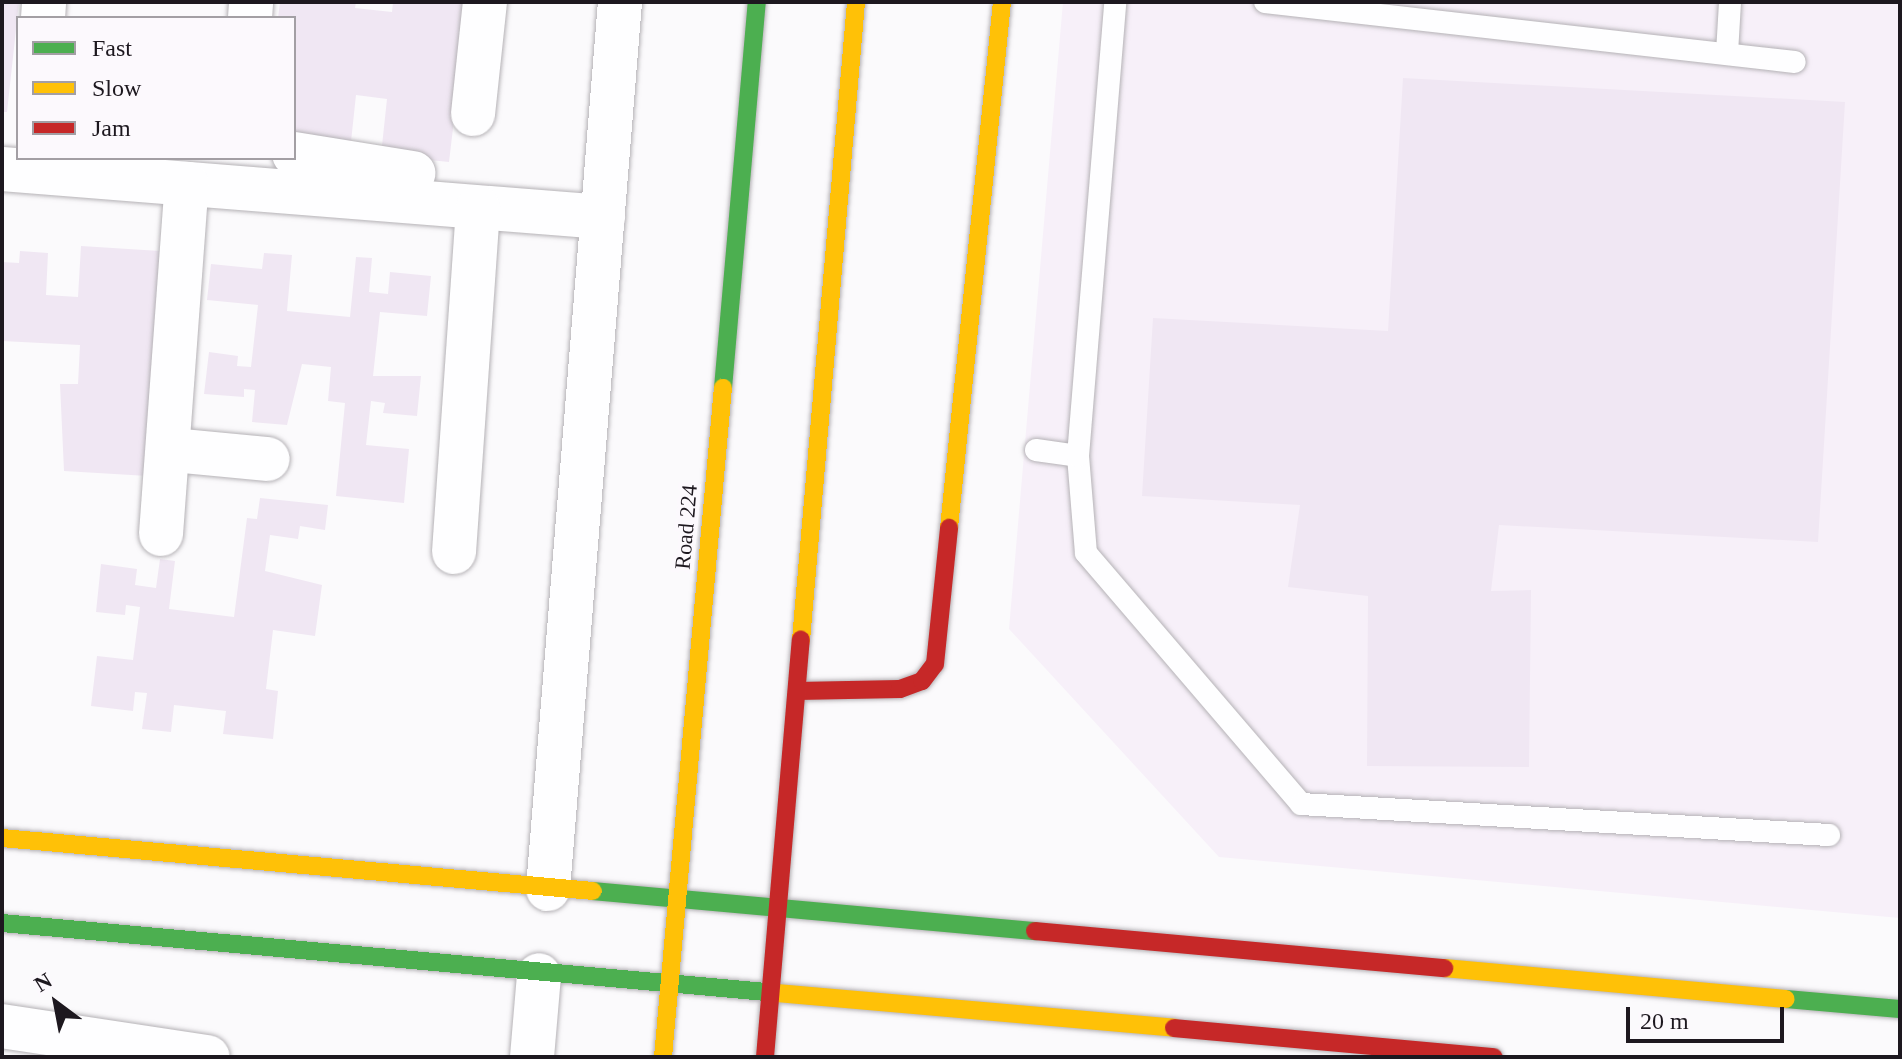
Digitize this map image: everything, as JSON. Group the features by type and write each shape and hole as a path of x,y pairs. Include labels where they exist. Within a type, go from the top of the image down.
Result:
{"street":[{"path":"473,114 485,2"},
{"path":"548,889 620,2"},
{"name":"Road 224","path":"663,1057 757,2"},
{"path":"765,1057 856,2"},
{"path":"797,691 900,689 922,681 935,664 1002,2"},
{"path":"296,154 413,173"},
{"path":"2,169 603,217"},
{"path":"161,534 172,450 187,184"},
{"path":"454,552 478,208"},
{"path":"172,450 268,459"},
{"path":"2,838 676,902 1900,1009"},
{"path":"2,923 771,996 1494,1057"},
{"path":"532,1057 539,975"},
{"path":"2,1026 208,1057"}],"lane":[{"path":"1115,2 1078,456 1086,553 1301,804 1829,835"},
{"path":"1265,2 1795,62"},
{"path":"1727,53 1730,2"},
{"path":"1036,450 1078,456"}],"shaded area":[{"path":"1063,2 1900,2 1900,918 1219,857 1009,629"}],"building":[{"path":"2,2 19,2 7,112 2,112"},
{"path":"280,2 356,2 355,8 392,12 393,2 468,2 449,162 381,155 387,99 356,95 350,151 296,145 296,16 278,16"},
{"path":"1403,78 1845,102 1818,542 1499,525 1491,591 1531,590 1529,767 1367,766 1368,596 1288,587 1300,505 1142,496 1153,318 1388,331"},
{"path":"81,246 160,251 148,476 64,471 60,384 78,384 80,345 2,341 2,262 19,263 20,251 48,253 46,295 78,297"},
{"path":"264,253 292,255 287,311 350,317 356,257 372,258 369,292 388,294 390,272 431,276 427,316 380,312 373,376 421,376 417,416 383,413 385,403 371,401 366,445 409,449 404,503 336,496 345,403 328,401 331,367 302,364 287,425 252,422 255,390 244,389 244,397 204,394 209,352 238,356 237,366 251,367 258,305 207,300 211,264 262,269"},
{"path":"260,498 328,505 325,530 300,526 298,539 270,535 265,571 322,585 315,636 273,630 266,689 278,691 273,739 223,734 226,711 174,705 171,732 142,729 147,693 135,692 133,711 91,706 97,656 133,660 140,607 126,605 125,615 96,612 101,564 137,569 135,585 156,588 160,559 175,561 169,609 234,617 247,518 257,519"}],"traffic: fast":[{"path":"723,388 757,2"},
{"path":"593,891 1035,931"},
{"path":"2,923 777,993"},
{"path":"1786,999 1900,1009"}],"traffic: slow":[{"path":"801,640 856,2"},
{"path":"949,528 1002,2"},
{"path":"663,1057 723,388"},
{"path":"2,838 593,891"},
{"path":"1444,968 1786,999"},
{"path":"777,993 1174,1028"}],"traffic: jam":[{"path":"797,691 900,689 922,681 935,664 949,528"},
{"path":"765,1057 801,640"},
{"path":"1035,931 1444,968"},
{"path":"1174,1028 1494,1057"}]}
